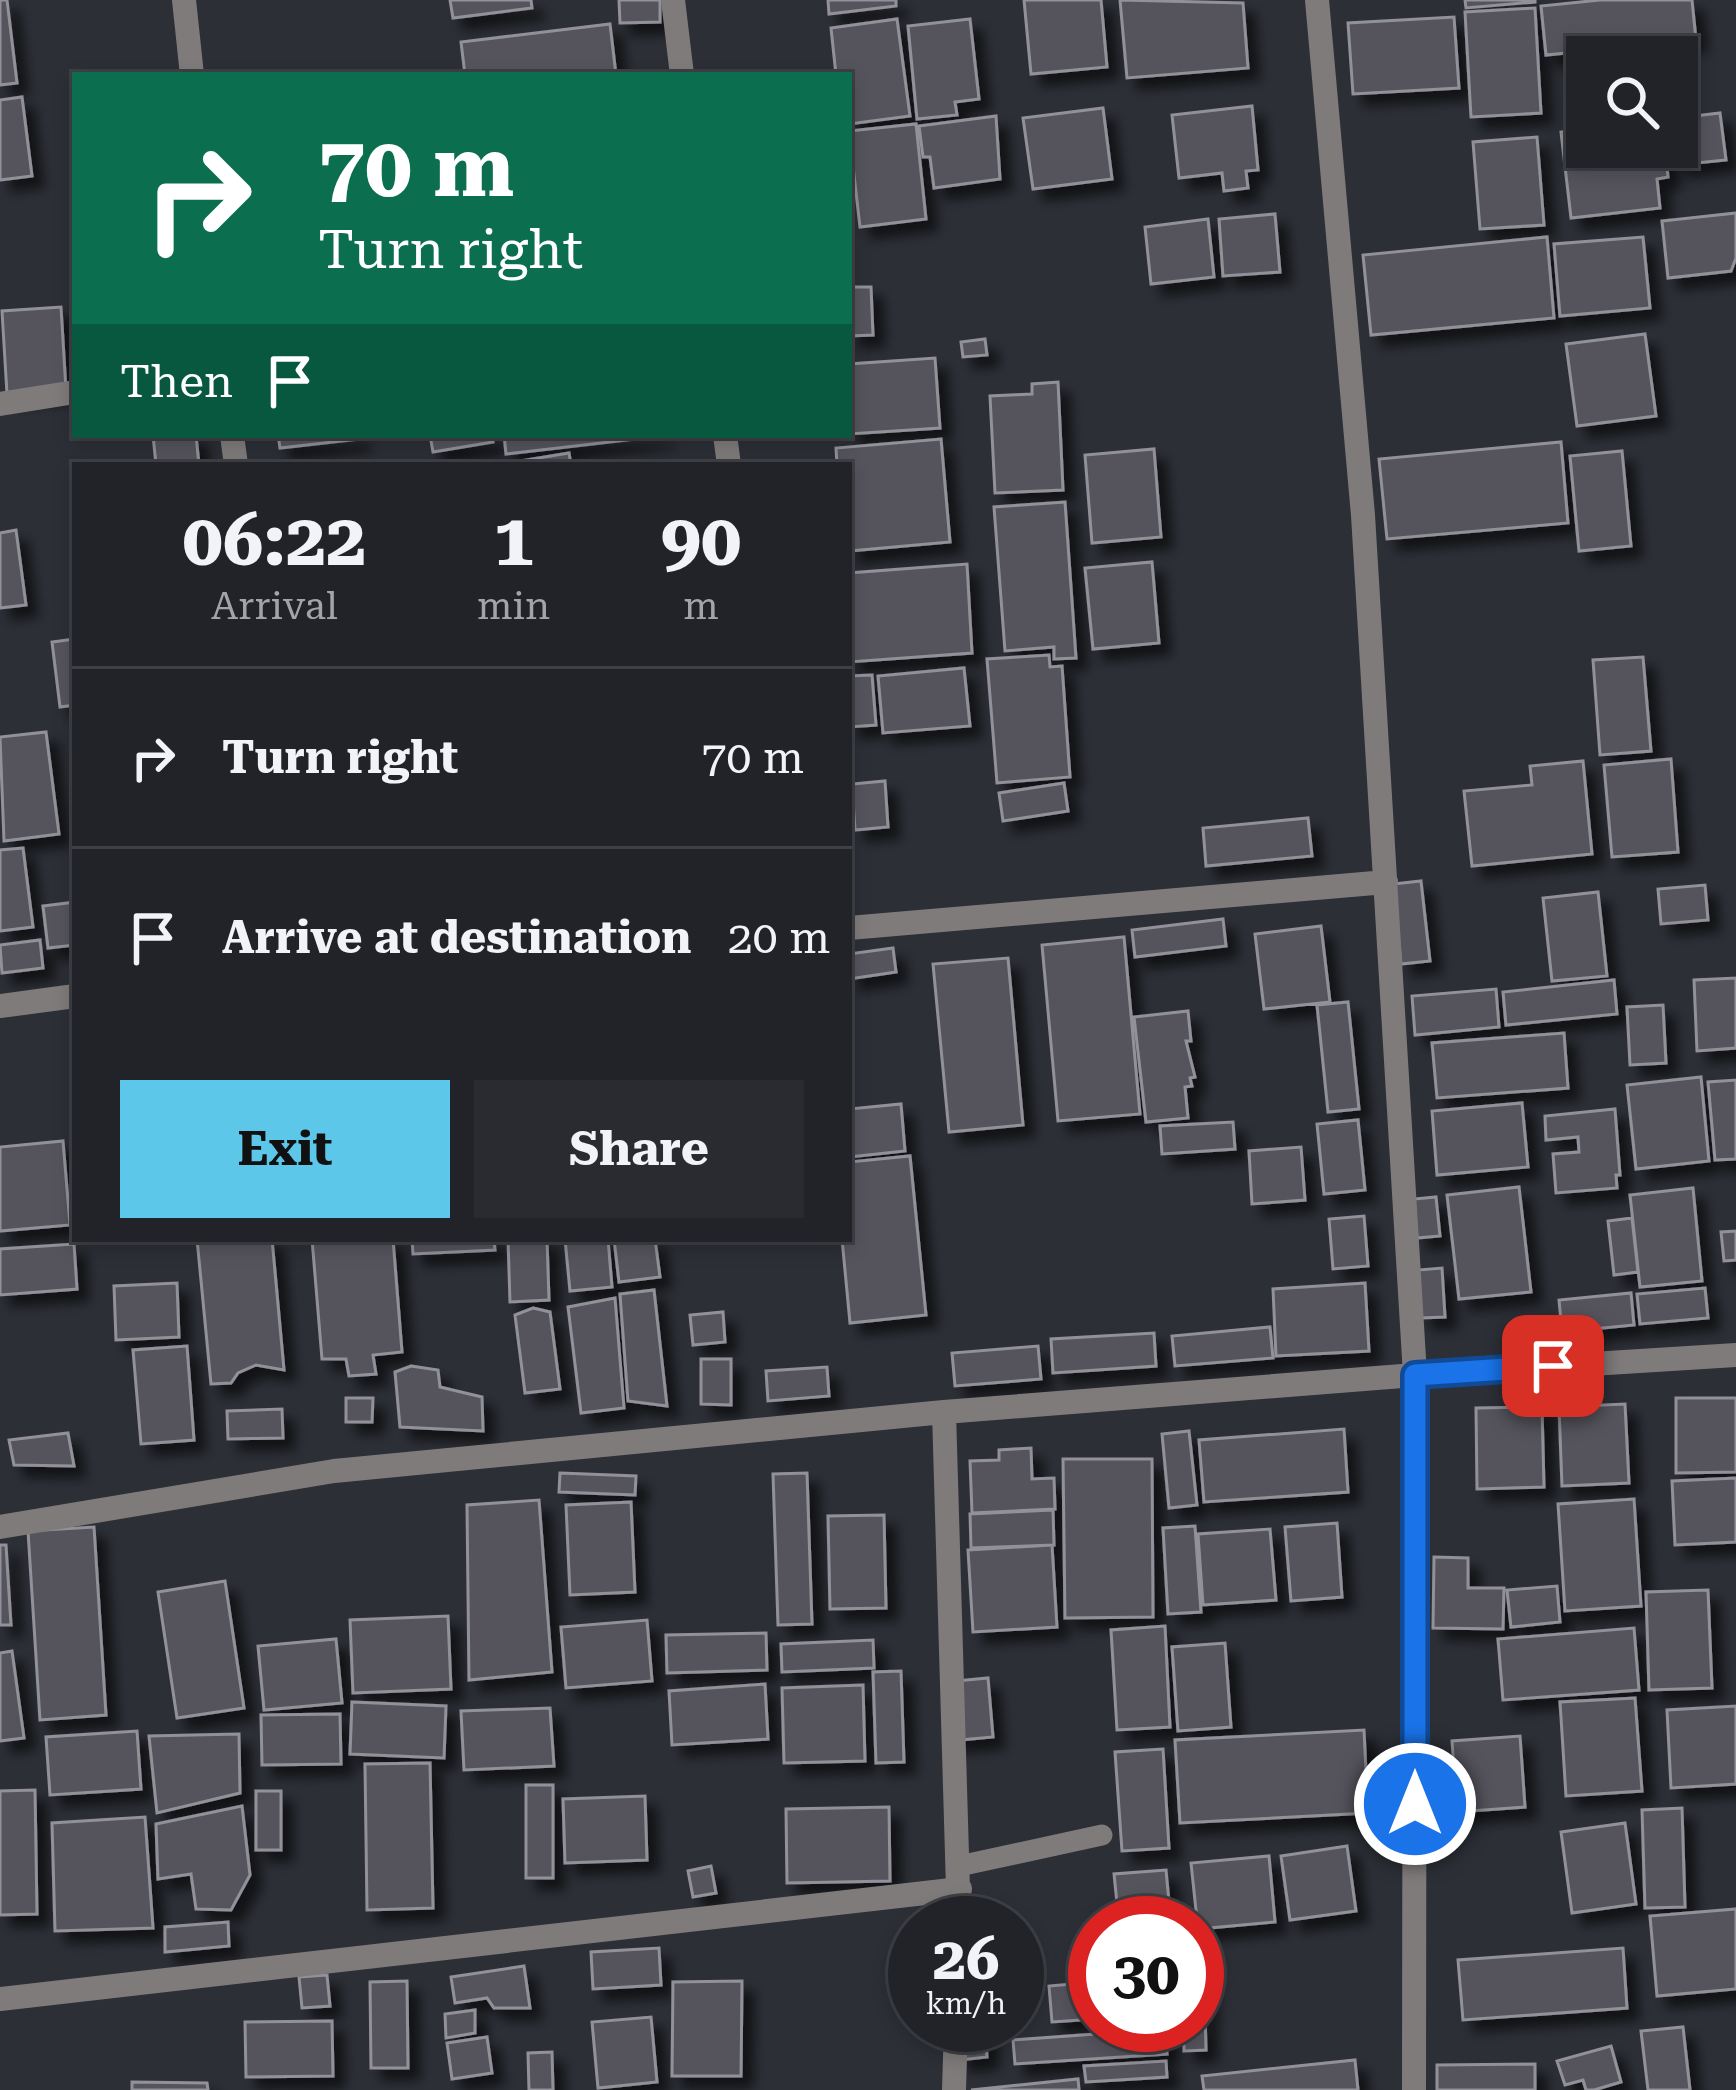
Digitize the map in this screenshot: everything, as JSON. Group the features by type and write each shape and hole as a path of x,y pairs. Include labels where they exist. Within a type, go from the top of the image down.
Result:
{"street":[{"path":"184,0 192,72"},
{"path":"674,0 682,72"},
{"path":"1317,0 1363,515 1415,1375 1414,2090"},
{"path":"0,404 72,392"},
{"path":"852,928 1386,882"},
{"path":"0,1006 72,996"},
{"path":"0,1527 334,1471 944,1412 1736,1355"},
{"path":"944,1412 959,1896"},
{"path":"0,1999 959,1878"},
{"path":"954,2090 955,2052"}],"lane":[{"path":"959,1878 1102,1835"}],"building":[{"path":"0,0 7,0 17,83 0,85"},
{"path":"450,0 531,0 532,8 453,18"},
{"path":"619,0 660,0 660,22 620,23"},
{"path":"828,0 896,0 896,6 829,14"},
{"path":"1024,0 1101,0 1107,67 1031,74"},
{"path":"1120,0 1243,3 1248,68 1127,78"},
{"path":"1465,0 1535,0 1535,2 1466,8"},
{"path":"1600,0 1692,0 1696,36 1566,36 1566,53 1546,55 1541,6"},
{"path":"1535,8 1541,113 1471,117 1465,12"},
{"path":"1454,17 1459,88 1353,94 1348,23"},
{"path":"897,19 910,116 852,124 852,72 836,72 831,28"},
{"path":"970,19 979,99 955,102 957,115 917,119 908,26"},
{"path":"610,24 616,72 465,72 461,42"},
{"path":"22,97 32,176 0,180 0,100"},
{"path":"1252,106 1258,170 1246,171 1248,188 1224,191 1222,173 1179,178 1172,115"},
{"path":"1103,108 1112,179 1033,189 1023,118"},
{"path":"1720,113 1726,160 1698,163 1698,116"},
{"path":"996,116 1000,179 934,188 919,126"},
{"path":"916,124 926,219 860,227 852,131"},
{"path":"1566,131 1566,168 1667,168 1668,177 1657,179 1660,208 1571,218 1561,132"},
{"path":"1537,137 1544,225 1480,229 1473,142"},
{"path":"1736,213 1736,258 1731,271 1668,278 1662,221"},
{"path":"1275,214 1280,272 1223,276 1219,219"},
{"path":"1208,219 1214,277 1151,284 1145,227"},
{"path":"1547,237 1554,318 1371,335 1363,255"},
{"path":"1643,237 1650,308 1560,316 1554,244"},
{"path":"852,287 871,287 873,335 852,336"},
{"path":"61,307 66,390 7,394 2,311"},
{"path":"1645,334 1656,416 1577,426 1566,344"},
{"path":"985,339 987,355 963,357 961,342"},
{"path":"935,358 940,428 852,434 852,364"},
{"path":"1058,382 1063,490 995,493 990,396 1032,394 1032,384"},
{"path":"153,438 196,438 199,462 156,462"},
{"path":"278,438 360,439 280,448"},
{"path":"431,438 492,438 493,442 433,452"},
{"path":"504,438 645,438 506,454"},
{"path":"941,439 950,542 852,551 852,462 837,462 836,448"},
{"path":"1561,442 1568,523 1387,539 1379,459"},
{"path":"1154,449 1161,537 1092,543 1085,455"},
{"path":"1622,451 1631,546 1579,551 1570,456"},
{"path":"569,453 570,462 514,462"},
{"path":"1065,502 1076,658 1054,659 1054,647 1005,651 994,507"},
{"path":"16,530 26,605 0,608 0,533"},
{"path":"1152,562 1159,643 1093,649 1085,568"},
{"path":"967,564 972,653 852,662 852,573"},
{"path":"72,639 72,705 60,707 52,642"},
{"path":"1049,655 1050,667 1062,666 1070,777 997,783 987,659"},
{"path":"1643,657 1651,751 1600,755 1593,660"},
{"path":"964,668 970,726 883,733 878,676"},
{"path":"872,675 876,725 852,727 852,676"},
{"path":"46,732 59,834 4,841 0,737"},
{"path":"1671,759 1678,852 1612,857 1604,765"},
{"path":"1583,761 1592,854 1472,866 1464,791 1532,785 1530,766"},
{"path":"885,781 888,827 855,830 852,784"},
{"path":"1064,783 1068,811 1003,821 999,793"},
{"path":"1308,818 1312,856 1206,866 1203,828"},
{"path":"23,848 33,927 0,931 0,850"},
{"path":"1421,881 1430,961 1401,964 1393,884"},
{"path":"1705,885 1708,920 1661,924 1658,889"},
{"path":"1598,892 1607,976 1552,981 1543,898"},
{"path":"72,902 72,945 48,948 43,906"},
{"path":"1223,919 1226,946 1135,957 1132,930"},
{"path":"1321,926 1330,1002 1264,1009 1255,934"},
{"path":"1124,937 1140,1114 1058,1121 1042,945"},
{"path":"40,940 43,968 2,973 0,945"},
{"path":"893,948 896,972 852,979 852,954"},
{"path":"1008,958 1023,1125 949,1132 933,964"},
{"path":"1736,978 1736,1048 1697,1051 1694,980"},
{"path":"1614,980 1617,1014 1506,1025 1503,992"},
{"path":"1496,989 1499,1027 1415,1035 1412,996"},
{"path":"1348,1002 1359,1109 1328,1112 1317,1005"},
{"path":"1663,1005 1666,1063 1630,1065 1627,1007"},
{"path":"1188,1011 1191,1041 1186,1041 1195,1077 1190,1078 1192,1086 1185,1087 1188,1118 1146,1122 1134,1017"},
{"path":"1564,1033 1568,1088 1437,1098 1432,1043"},
{"path":"1701,1077 1709,1161 1636,1169 1627,1085"},
{"path":"1736,1080 1736,1159 1715,1160 1708,1082"},
{"path":"1522,1103 1528,1167 1437,1175 1432,1111"},
{"path":"901,1104 905,1151 852,1157 852,1109"},
{"path":"1615,1109 1617,1188 1556,1193 1553,1154 1579,1152 1578,1137 1546,1140 1545,1116"},
{"path":"1358,1120 1365,1190 1324,1194 1317,1124"},
{"path":"1233,1122 1235,1149 1162,1154 1160,1126"},
{"path":"63,1141 70,1225 0,1231 0,1147"},
{"path":"1301,1147 1305,1200 1252,1204 1249,1151"},
{"path":"910,1156 926,1315 850,1323 842,1242 852,1242 852,1162"},
{"path":"1519,1187 1531,1292 1459,1299 1447,1195"},
{"path":"1693,1188 1702,1281 1640,1287 1630,1195"},
{"path":"1436,1197 1440,1236 1417,1238 1414,1199"},
{"path":"1364,1216 1368,1266 1333,1269 1329,1219"},
{"path":"1632,1218 1638,1272 1614,1275 1608,1221"},
{"path":"1736,1231 1736,1260 1724,1261 1721,1232"},
{"path":"197,1242 272,1242 284,1370 256,1365 238,1373 231,1383 211,1384"},
{"path":"312,1242 393,1242 402,1352 373,1355 376,1374 349,1376 346,1359 322,1359"},
{"path":"412,1242 494,1242 495,1250 413,1254"},
{"path":"508,1242 547,1242 549,1300 510,1302"},
{"path":"565,1242 608,1242 612,1287 570,1291"},
{"path":"614,1242 655,1242 660,1277 619,1282"},
{"path":"74,1244 77,1289 0,1295 0,1249"},
{"path":"1442,1268 1445,1317 1421,1318 1418,1270"},
{"path":"177,1283 179,1337 116,1340 114,1286"},
{"path":"1365,1283 1369,1351 1276,1356 1273,1289"},
{"path":"1705,1288 1708,1318 1640,1324 1637,1294"},
{"path":"654,1290 667,1406 628,1401 620,1294"},
{"path":"1631,1293 1634,1325 1562,1332 1559,1300"},
{"path":"615,1298 624,1408 581,1413 568,1307"},
{"path":"533,1308 550,1312 560,1389 525,1393 515,1315"},
{"path":"723,1312 725,1342 693,1345 690,1315"},
{"path":"1270,1327 1273,1358 1175,1366 1172,1336"},
{"path":"1154,1333 1156,1366 1053,1373 1051,1339"},
{"path":"187,1346 194,1440 141,1444 133,1350"},
{"path":"1038,1346 1041,1379 955,1386 952,1353"},
{"path":"701,1359 731,1359 731,1405 701,1404"},
{"path":"411,1366 438,1370 440,1387 482,1397 483,1431 400,1427 395,1372"},
{"path":"827,1367 829,1396 768,1401 766,1371"},
{"path":"346,1398 373,1398 372,1422 346,1422"},
{"path":"1676,1398 1736,1398 1736,1472 1676,1473"},
{"path":"1625,1404 1629,1483 1562,1486 1559,1407"},
{"path":"1542,1407 1544,1487 1477,1489 1476,1408"},
{"path":"282,1409 283,1438 228,1439 227,1411"},
{"path":"1344,1429 1348,1492 1204,1502 1199,1440"},
{"path":"1189,1431 1197,1505 1169,1508 1162,1434"},
{"path":"68,1433 74,1466 14,1465 9,1440"},
{"path":"1031,1448 1032,1479 1054,1478 1055,1509 972,1513 970,1461 999,1460 999,1450"},
{"path":"1063,1459 1152,1459 1153,1617 1065,1618"},
{"path":"560,1473 636,1476 635,1495 559,1492"},
{"path":"807,1473 812,1624 778,1625 773,1474"},
{"path":"1736,1478 1736,1542 1675,1545 1672,1481"},
{"path":"1634,1499 1641,1606 1565,1611 1558,1504"},
{"path":"539,1500 552,1672 469,1680 467,1505"},
{"path":"631,1502 635,1592 570,1595 566,1505"},
{"path":"1053,1510 1054,1545 971,1548 970,1514"},
{"path":"884,1515 886,1608 830,1609 828,1516"},
{"path":"1337,1523 1342,1597 1291,1601 1285,1527"},
{"path":"1195,1526 1201,1612 1168,1614 1163,1528"},
{"path":"94,1527 106,1715 40,1720 28,1531"},
{"path":"1270,1529 1276,1600 1203,1605 1198,1534"},
{"path":"0,1545 6,1545 11,1625 0,1625"},
{"path":"1052,1545 1057,1627 973,1632 968,1550"},
{"path":"1434,1557 1468,1558 1468,1588 1504,1588 1503,1629 1433,1628"},
{"path":"225,1581 244,1708 177,1718 158,1592"},
{"path":"1557,1586 1560,1622 1511,1627 1507,1590"},
{"path":"1708,1590 1712,1688 1649,1690 1646,1592"},
{"path":"448,1616 451,1689 353,1693 350,1620"},
{"path":"647,1620 652,1681 566,1688 561,1627"},
{"path":"1165,1626 1170,1727 1117,1730 1111,1630"},
{"path":"1634,1628 1639,1690 1503,1700 1498,1639"},
{"path":"766,1633 767,1670 667,1673 666,1635"},
{"path":"336,1639 342,1703 264,1710 258,1646"},
{"path":"873,1640 874,1668 782,1672 781,1644"},
{"path":"1225,1643 1231,1727 1178,1731 1172,1647"},
{"path":"12,1651 24,1738 0,1741 0,1653"},
{"path":"901,1671 904,1762 876,1763 873,1672"},
{"path":"988,1678 993,1737 949,1741 945,1682"},
{"path":"765,1684 768,1739 672,1745 669,1691"},
{"path":"863,1685 865,1761 784,1763 782,1688"},
{"path":"1635,1698 1642,1791 1566,1796 1560,1702"},
{"path":"352,1702 446,1706 444,1758 350,1754"},
{"path":"1736,1706 1736,1784 1671,1788 1667,1710"},
{"path":"550,1708 554,1766 464,1770 461,1711"},
{"path":"340,1714 341,1764 262,1765 261,1715"},
{"path":"1364,1730 1368,1813 1180,1823 1175,1740"},
{"path":"137,1731 141,1789 50,1795 46,1737"},
{"path":"239,1734 240,1793 157,1813 149,1736"},
{"path":"1520,1736 1525,1807 1457,1812 1452,1741"},
{"path":"1163,1749 1169,1848 1122,1851 1115,1752"},
{"path":"430,1763 433,1908 367,1910 365,1764"},
{"path":"526,1785 553,1785 553,1878 526,1878"},
{"path":"35,1790 37,1914 0,1915 0,1791"},
{"path":"256,1791 281,1791 281,1850 256,1850"},
{"path":"645,1796 647,1860 565,1863 563,1799"},
{"path":"242,1806 250,1875 231,1910 196,1909 191,1874 158,1879 156,1824"},
{"path":"889,1807 890,1881 787,1883 786,1809"},
{"path":"1682,1808 1685,1907 1645,1908 1642,1810"},
{"path":"145,1817 153,1928 55,1931 52,1823"},
{"path":"1625,1823 1636,1904 1572,1913 1561,1832"},
{"path":"1347,1846 1356,1911 1290,1920 1281,1856"},
{"path":"1269,1856 1275,1922 1224,1927 1224,1896 1194,1896 1191,1863"},
{"path":"711,1866 716,1893 693,1897 688,1871"},
{"path":"1166,1870 1168,1896 1116,1896 1114,1874"},
{"path":"1736,1909 1736,1989 1657,1996 1650,1916"},
{"path":"228,1922 229,1946 165,1952 165,1927"},
{"path":"659,1948 661,1985 593,1989 591,1952"},
{"path":"1623,1948 1627,2008 1463,2020 1458,1960"},
{"path":"524,1966 530,2008 494,2008 487,1998 455,2003 451,1977"},
{"path":"327,1975 330,2006 302,2008 299,1977"},
{"path":"407,1981 408,2068 371,2068 370,1982"},
{"path":"742,1981 741,2076 672,2076 673,1982"},
{"path":"1068,1984 1068,2021 1052,2022 1049,1986"},
{"path":"475,2010 475,2033 446,2038 445,2014"},
{"path":"651,2017 657,2082 598,2088 592,2022"},
{"path":"332,2021 333,2076 246,2077 245,2022"},
{"path":"1683,2027 1690,2090 1648,2090 1641,2031"},
{"path":"1068,2036 1068,2052 1167,2054 1015,2064 1014,2052 1044,2052 1044,2038"},
{"path":"487,2037 492,2073 452,2079 447,2043"},
{"path":"1611,2046 1621,2082 1594,2090 1586,2090 1583,2080 1565,2085 1557,2061"},
{"path":"552,2052 553,2090 529,2090 528,2053"},
{"path":"958,2052 987,2052 987,2057 959,2060"},
{"path":"1355,2060 1358,2090 1204,2090 1202,2076"},
{"path":"1166,2061 1167,2077 1086,2082 1084,2066"},
{"path":"1535,2064 1535,2090 1437,2090 1437,2065"},
{"path":"1078,2079 1079,2090 971,2090"},
{"path":"132,2082 207,2083 208,2090 132,2090"}],"route":[{"path":"1415,1804 1415,1375 1553,1366"}]}
